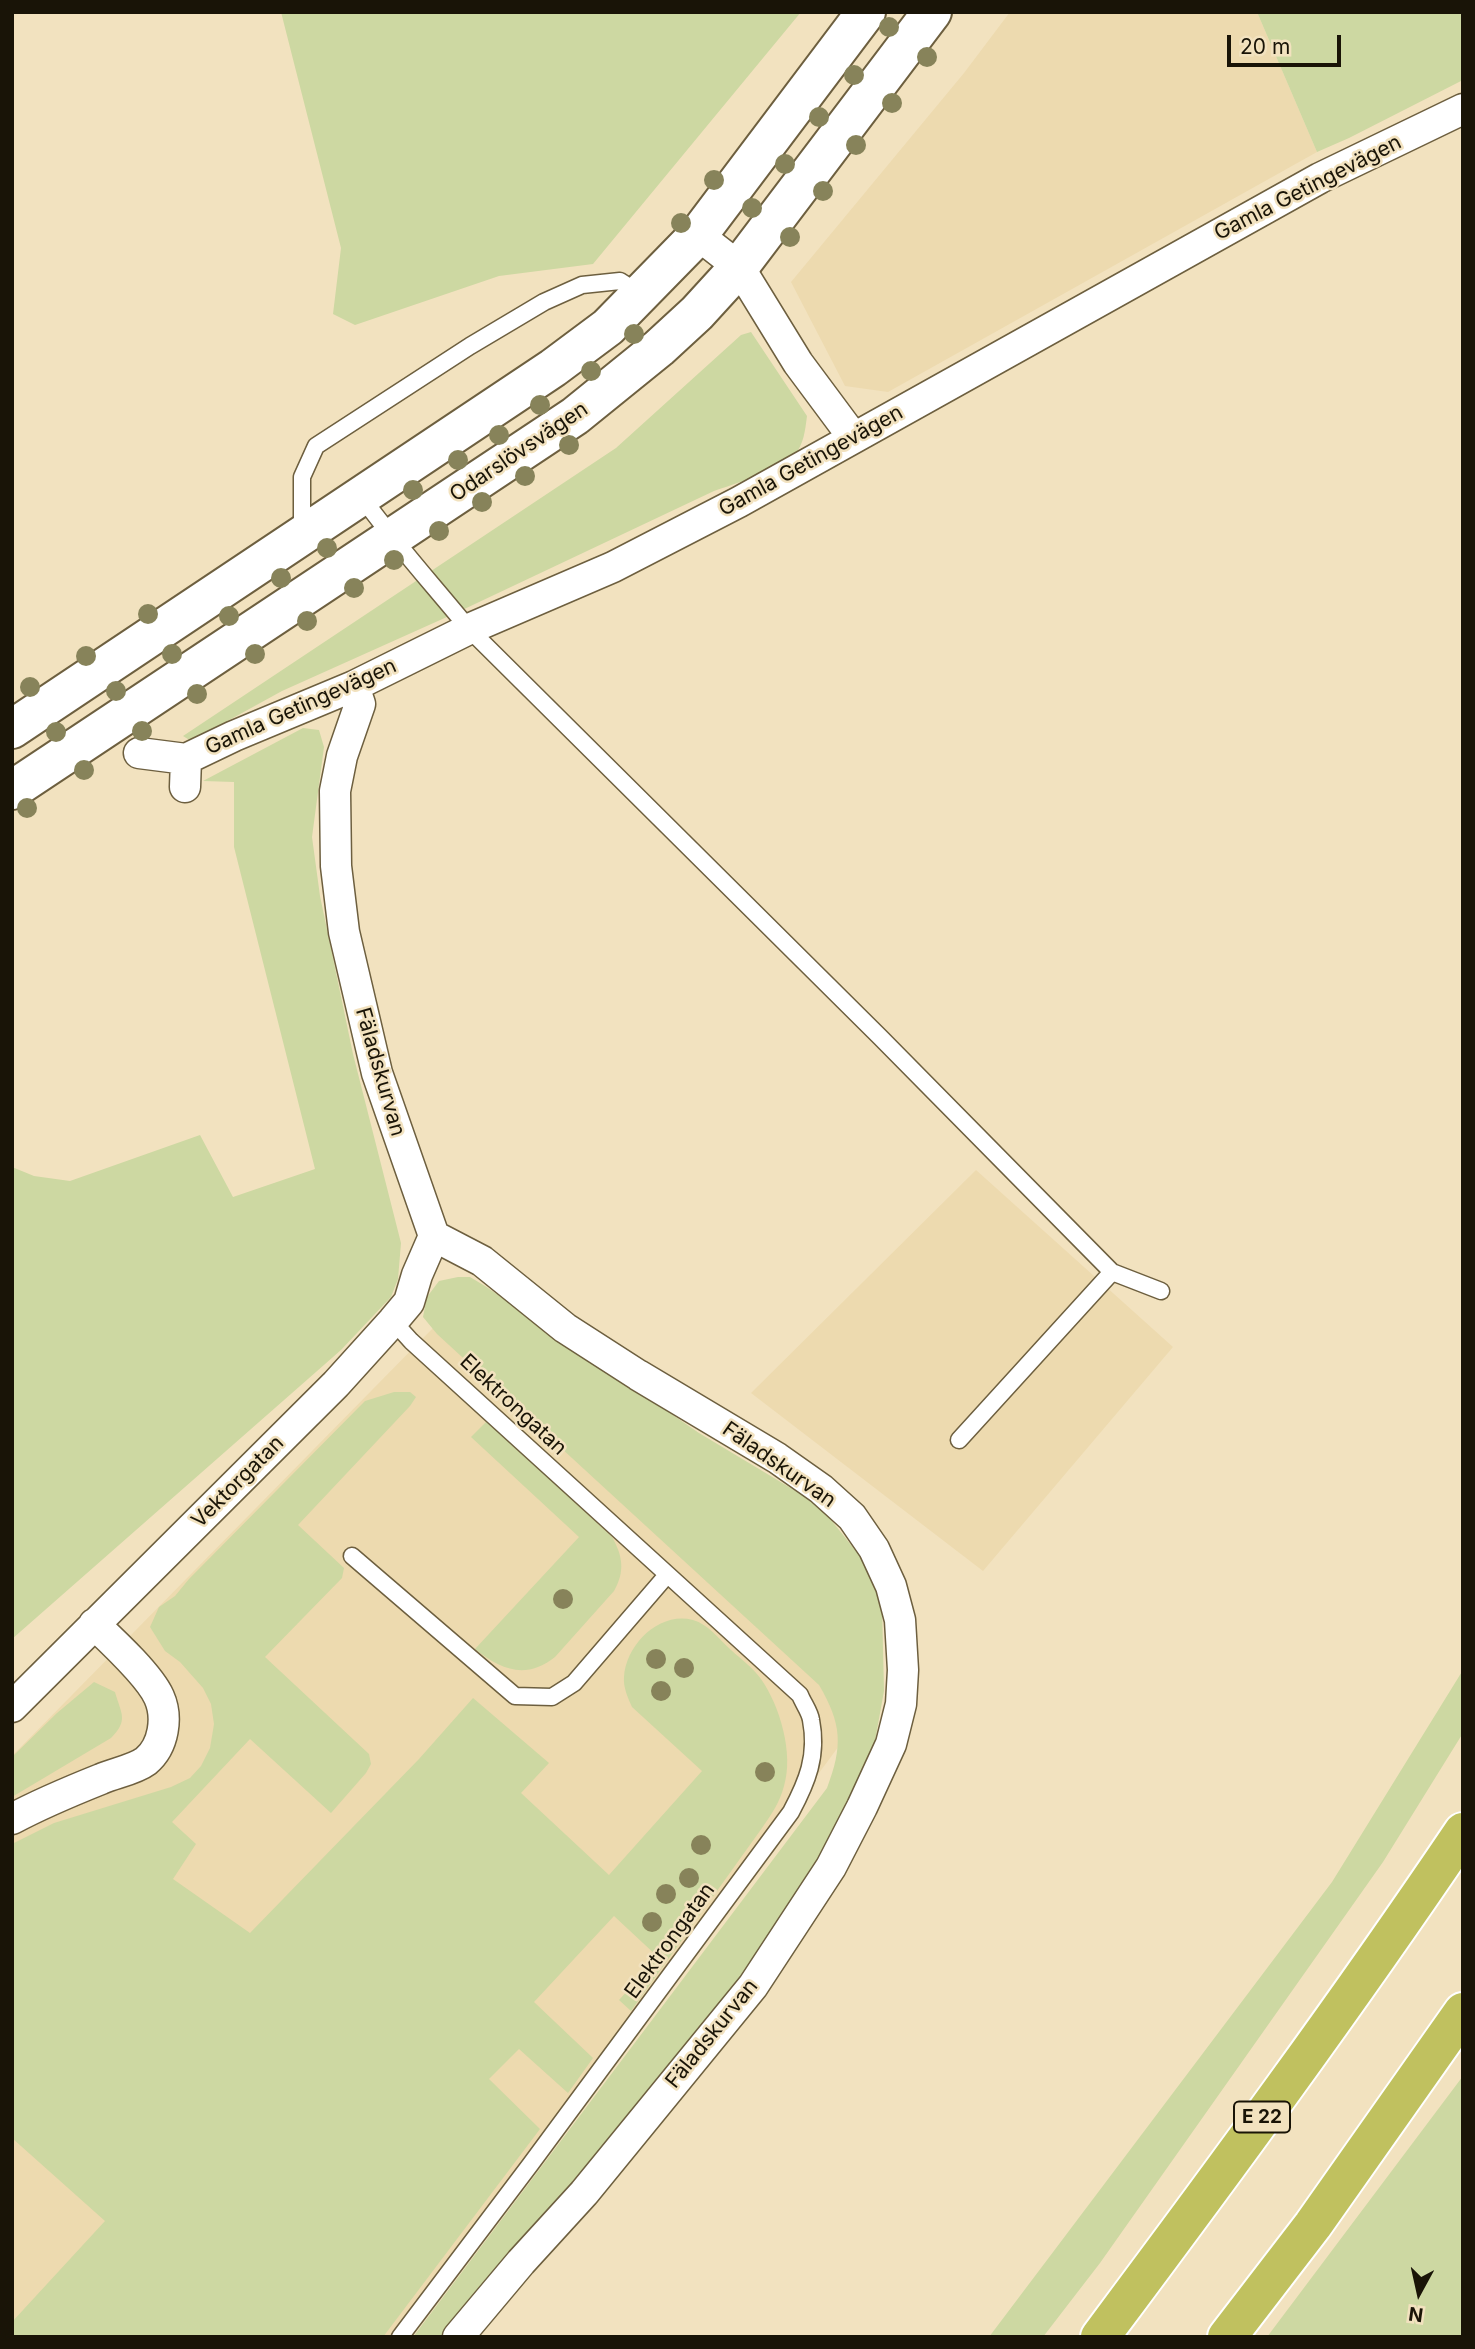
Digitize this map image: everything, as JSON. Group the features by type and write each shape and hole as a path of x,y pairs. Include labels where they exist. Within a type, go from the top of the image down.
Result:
{"highway":[{"name":"E 22","path":"1100,2337 1210,2189 1463,1832"},
{"path":"1227,2337 1313,2225 1463,2012"}],"main road":[{"path":"12,730 553,368 608,327 698,235 866,12"},
{"name":"Odarslövsvägen","path":"12,790 575,416 604,393 697,313 739,267 932,12"}],"street":[{"name":"Gamla Getingevägen","path":"139,753 185,773 469,629 613,567 739,502 1320,178 1463,109"},
{"path":"698,235 739,267 798,363 853,437"},
{"name":"Fäladskurvan","path":"354,686 360,704 342,756 335,792 335,866 344,932 377,1073 434,1236 482,1261 565,1328 777,1458 821,1489 852,1517 874,1549 891,1586 900,1619 903,1670 901,1704 891,1744 831,1867 760,1975 584,2193 458,2337"},
{"name":"Vektorgatan","path":"12,1707 336,1384 393,1321 409,1302 434,1236"},
{"path":"12,1819 86,1785 139,1765 147,1760 161,1739 163,1716 158,1694 113,1641 94,1625"}],"lane":[{"path":"302,535 302,477 316,446 470,346 544,302 582,285 620,281 640,294"},
{"path":"361,496 391,538 418,565 469,629 880,1037 1112,1272 1161,1290"},
{"path":"959,1440 1112,1272"},
{"name":"Elektrongatan","path":"393,1321 800,1695 811,1719 811,1773 791,1812 400,2337"},
{"path":"352,1556 515,1696 552,1697 574,1683 667,1575"}],"shaded area":[{"path":"1010,12 1257,12 1317,152 888,392 845,386 791,282 964,73"},
{"path":"976,1170 1173,1347 983,1571 751,1393"},
{"path":"433,1328 870,1704 402,2337 12,2337 12,1756"}],"green space":[{"path":"281,12 801,12 593,264 499,276 355,325 333,314 341,248"},
{"path":"1257,12 1463,12 1463,80 1317,152"},
{"path":"751,332 807,416 802,442 788,461 757,476 714,491 458,612 282,691 191,741 183,736 616,448 741,335"},
{"path":"303,728 319,730 324,747 312,837 320,896 353,1054 401,1243 398,1279 391,1297 341,1350 12,1639 12,1167 34,1176 70,1181 200,1135 233,1197 315,1169 234,847 234,782 203,781"},
{"path":"470,1277 485,1286 699,1433 819,1505 868,1566 882,1605 884,1691 875,1741 850,1800 819,1859 710,2026 571,2188 511,2249 446,2337 413,2337 827,1788 838,1747 836,1724 819,1685 437,1334 423,1317 427,1297 439,1281"},
{"path":"394,1392 410,1392 416,1397 298,1525 344,1568 342,1578 265,1657 369,1754 371,1764 331,1813 250,1739 172,1822 196,1844 173,1879 250,1933 419,1759 473,1698 549,1763 521,1793 609,1875 702,1771 632,1707 624,1685 626,1665 638,1642 657,1625 669,1620 693,1620 709,1629 754,1671 768,1690 779,1716 786,1745 787,1773 780,1797 762,1828 631,2011 619,2000 658,1957 614,1916 534,2002 593,2058 568,2093 519,2049 489,2079 540,2129 383,2337 12,2337 12,2322 105,2221 12,2138 12,1844 54,1823 171,1787 190,1778 201,1766 210,1748 214,1724 211,1704 203,1688 180,1662 165,1651 150,1627 159,1607 175,1596 365,1401"},
{"path":"487,1421 612,1537 620,1557 620,1577 614,1591 555,1657 544,1664 524,1670 504,1667 475,1649 579,1537 471,1437"},
{"path":"1463,1670 1463,1733 1383,1862 1100,2263 1043,2337 989,2337 1332,1882"},
{"path":"94,1682 115,1692 122,1716 117,1732 12,1797 12,1757"},
{"path":"1463,2076 1463,2337 1267,2337"}]}
